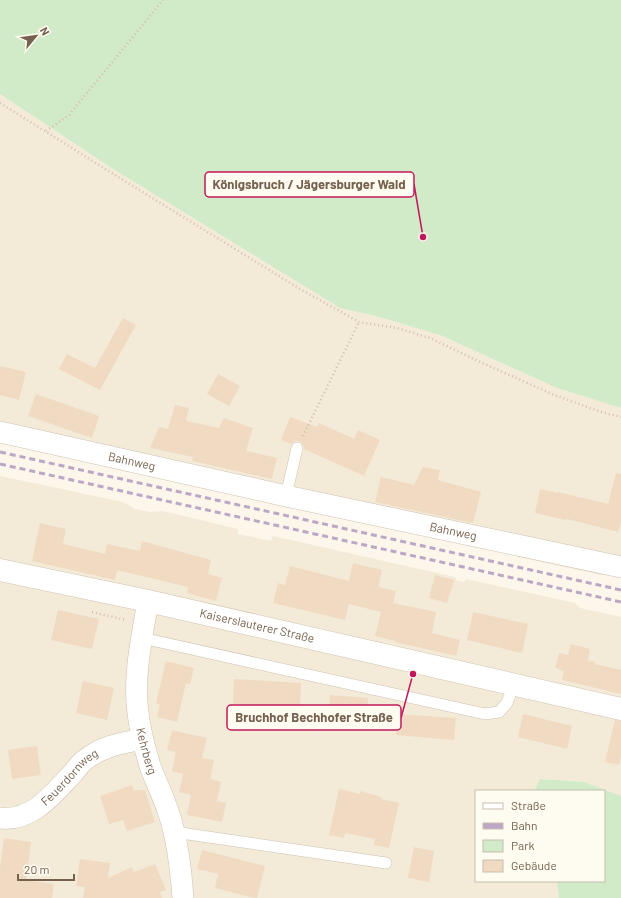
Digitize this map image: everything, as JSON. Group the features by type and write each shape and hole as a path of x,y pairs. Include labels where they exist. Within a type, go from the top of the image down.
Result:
{"main road":[{"name":"Kaiserslauterer Straße","path":"0,570 148,601 621,709"}],"street":[{"name":"Bahnweg","path":"0,432 286,496 621,567"},
{"name":"Kehrberg","path":"148,601 139,657 136,688 138,711 142,739 174,832 183,898"},
{"name":"Feuerdornweg","path":"0,818 20,817 35,810 51,797 84,760 100,750 118,744 142,739"}],"lane":[{"path":"286,496 297,448"},
{"path":"142,638 485,714 499,712 507,703 514,684"},
{"path":"174,832 386,863"}],"path":[{"path":"46,131 69,115 163,0"},
{"path":"0,103 109,172 294,285 359,322 397,328 430,338 552,394 601,412 621,417"},
{"path":"297,448 359,322"}],"shaded area":[{"path":"0,94 110,167 340,308 376,316 440,335 557,388 621,408 621,577 608,574 601,575 518,557 512,553 457,541 451,542 0,442"},
{"path":"0,476 123,502 135,509 150,512 163,511 238,529 238,534 271,541 273,536 455,577 457,581 464,582 466,579 575,603 580,608 621,617 621,796 584,782 540,779 534,790 475,790 475,882 557,882 559,898 0,898"}],"green space":[{"path":"0,0 621,0 621,408 557,388 440,335 376,316 340,308 110,167 0,94"},
{"path":"540,779 584,782 621,796 621,898 559,898 557,882 605,882 605,790 534,790"}],"building":[{"path":"123,318 136,325 100,390 59,369 67,354 95,368"},
{"path":"0,366 26,372 19,400 0,395"},
{"path":"218,374 240,386 229,406 207,394"},
{"path":"36,394 99,416 92,438 28,416"},
{"path":"175,405 189,408 186,421 219,428 224,418 253,428 246,451 277,458 272,479 192,461 193,457 150,448 159,427 168,429"},
{"path":"290,417 317,427 319,423 354,439 358,430 380,440 364,476 304,449 304,446 299,441 295,441 291,444 281,440"},
{"path":"423,467 440,470 438,480 481,492 473,523 375,502 381,477 414,485"},
{"path":"616,473 621,474 621,522 618,532 567,519 535,513 540,489 608,504"},
{"path":"40,523 66,529 63,544 105,554 107,544 140,551 142,541 211,560 208,574 222,578 216,601 187,593 188,587 117,570 115,580 32,561"},
{"path":"353,563 382,570 378,587 396,591 393,603 436,612 432,633 460,640 456,656 375,636 381,612 349,604 345,620 273,603 278,583 285,585 290,566 349,581"},
{"path":"435,575 454,580 447,603 429,598"},
{"path":"58,610 99,619 92,649 51,640"},
{"path":"473,612 528,624 522,653 467,640"},
{"path":"571,644 590,649 588,661 621,670 621,694 562,680 564,671 555,668 559,653 568,655"},
{"path":"166,661 194,668 190,684 186,683 177,722 157,717 160,705 156,703"},
{"path":"234,679 301,683 300,708 233,704"},
{"path":"83,681 114,688 107,720 76,713"},
{"path":"330,695 368,698 367,720 346,718 346,722 328,720"},
{"path":"300,711 316,713 314,731 298,729"},
{"path":"397,714 456,718 454,740 396,735"},
{"path":"523,714 572,726 567,749 518,737"},
{"path":"615,720 621,721 621,756 619,765 605,762"},
{"path":"172,730 207,738 202,758 214,760 210,779 221,782 217,801 226,803 222,822 187,815 191,795 179,792 183,774 172,771 176,752 167,750"},
{"path":"37,746 41,775 12,779 8,750"},
{"path":"132,785 134,791 145,790 155,822 127,831 123,820 109,824 100,796"},
{"path":"339,789 360,794 360,791 381,797 381,799 399,803 389,848 374,845 375,839 345,833 344,838 329,835"},
{"path":"4,838 31,842 26,880 54,884 52,898 0,898 0,868"},
{"path":"414,847 434,851 429,882 408,878"},
{"path":"202,850 265,866 257,898 215,888 218,874 197,869"},
{"path":"80,859 110,863 108,878 132,867 134,872 155,864 166,890 160,892 162,898 83,898 85,887 76,886"}],"railway":[{"path":"0,452 621,590"},
{"path":"0,464 621,602"}],"place":[{"name":"Königsbruch / Jägersburger Wald","path":"423,237"},
{"name":"Bruchhof Bechhofer Straße","path":"413,674"}]}
